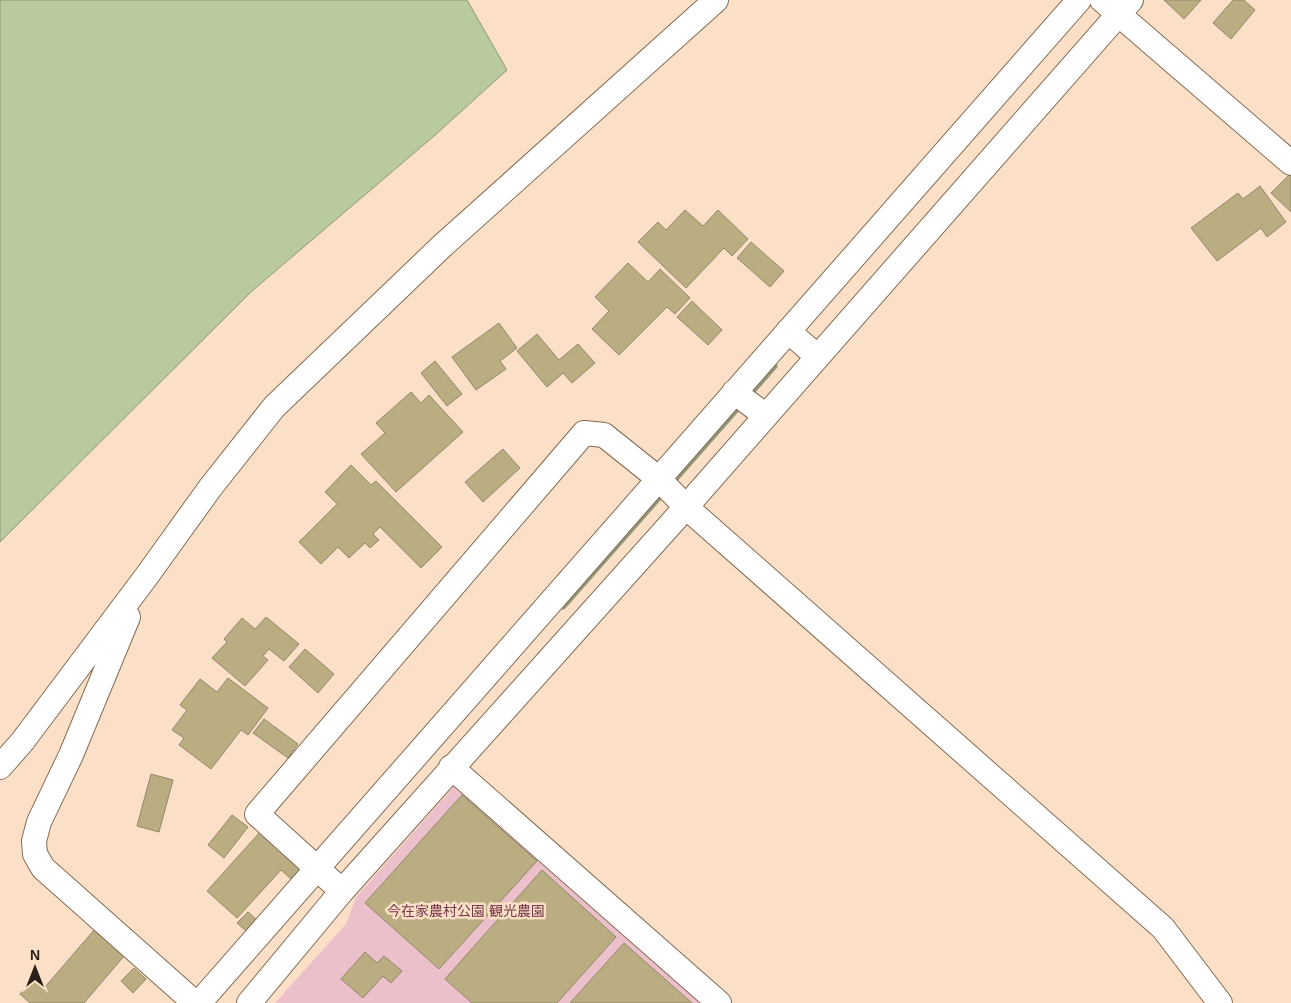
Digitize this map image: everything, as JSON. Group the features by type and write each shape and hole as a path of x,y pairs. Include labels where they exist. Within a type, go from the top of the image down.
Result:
{"street":[{"path":"0,767 22,742 146,577 210,488 274,407 441,246 716,0"},
{"path":"249,1003 328,879 659,479 1079,0"},
{"path":"146,577 146,587 124,622 72,755 39,822 34,841 35,854 43,868 197,1003 328,879 451,767 686,507 818,357 1118,4 1291,163"},
{"path":"788,332 818,357"},
{"path":"734,392 766,416"},
{"path":"328,879 257,814 584,433 604,434 659,479 686,507 1163,928 1220,1003"},
{"path":"451,767 719,1003"}],"green space":[{"name":"今在家農村公園 観光農園","path":"458,782 706,1003 275,1003 346,924 356,897"}],"shaded area":[{"path":"0,0 467,0 507,70 434,136 252,291 0,542"}],"building":[{"path":"1164,0 1201,0 1184,19"},
{"path":"1233,0 1244,0 1255,10 1231,39 1213,23"},
{"path":"1291,173 1291,212 1271,193"},
{"path":"1260,186 1286,222 1267,237 1261,228 1217,261 1191,228 1238,193 1243,199"},
{"path":"685,210 703,226 718,210 748,239 732,256 724,248 686,288 638,242 658,222 666,230"},
{"path":"751,242 784,271 770,287 737,258"},
{"path":"628,263 648,282 660,269 690,298 675,314 667,307 619,355 592,329 609,311 595,297"},
{"path":"692,301 722,330 708,345 677,317"},
{"path":"499,323 517,348 500,361 506,369 476,390 452,357"},
{"path":"537,334 559,360 578,344 595,363 572,383 563,373 547,387 517,351"},
{"path":"435,361 462,394 447,406 421,373"},
{"path":"411,392 421,403 429,395 463,432 396,492 361,454 385,433 376,423"},
{"path":"503,449 520,468 483,502 465,482"},
{"path":"351,465 371,485 376,481 442,547 421,568 380,527 373,534 379,540 370,548 365,543 349,558 338,547 321,564 299,542 337,504 325,492"},
{"path":"266,617 299,644 284,661 269,649 263,656 268,660 245,686 212,658 227,642 224,639 242,618 255,629"},
{"path":"305,649 334,674 318,693 289,667"},
{"path":"228,678 268,708 248,735 241,730 211,769 179,745 184,738 172,730 187,710 180,705 200,679 217,692"},
{"path":"264,719 298,744 288,758 253,733"},
{"path":"151,774 173,780 159,832 137,826"},
{"path":"462,795 537,861 439,969 365,903"},
{"path":"232,815 248,827 224,858 208,845"},
{"path":"260,832 300,869 291,879 281,870 237,918 207,891"},
{"path":"542,870 616,937 557,1003 472,1003 445,979"},
{"path":"248,912 257,920 246,931 237,923"},
{"path":"95,929 125,955 84,1003 30,1003 20,994 34,978 45,987"},
{"path":"624,943 692,1003 570,1003"},
{"path":"365,952 377,963 384,956 402,971 391,983 383,976 363,998 341,979"},
{"path":"134,968 146,979 133,993 121,981"}],"waterway":[{"path":"563,606 774,366"}]}
